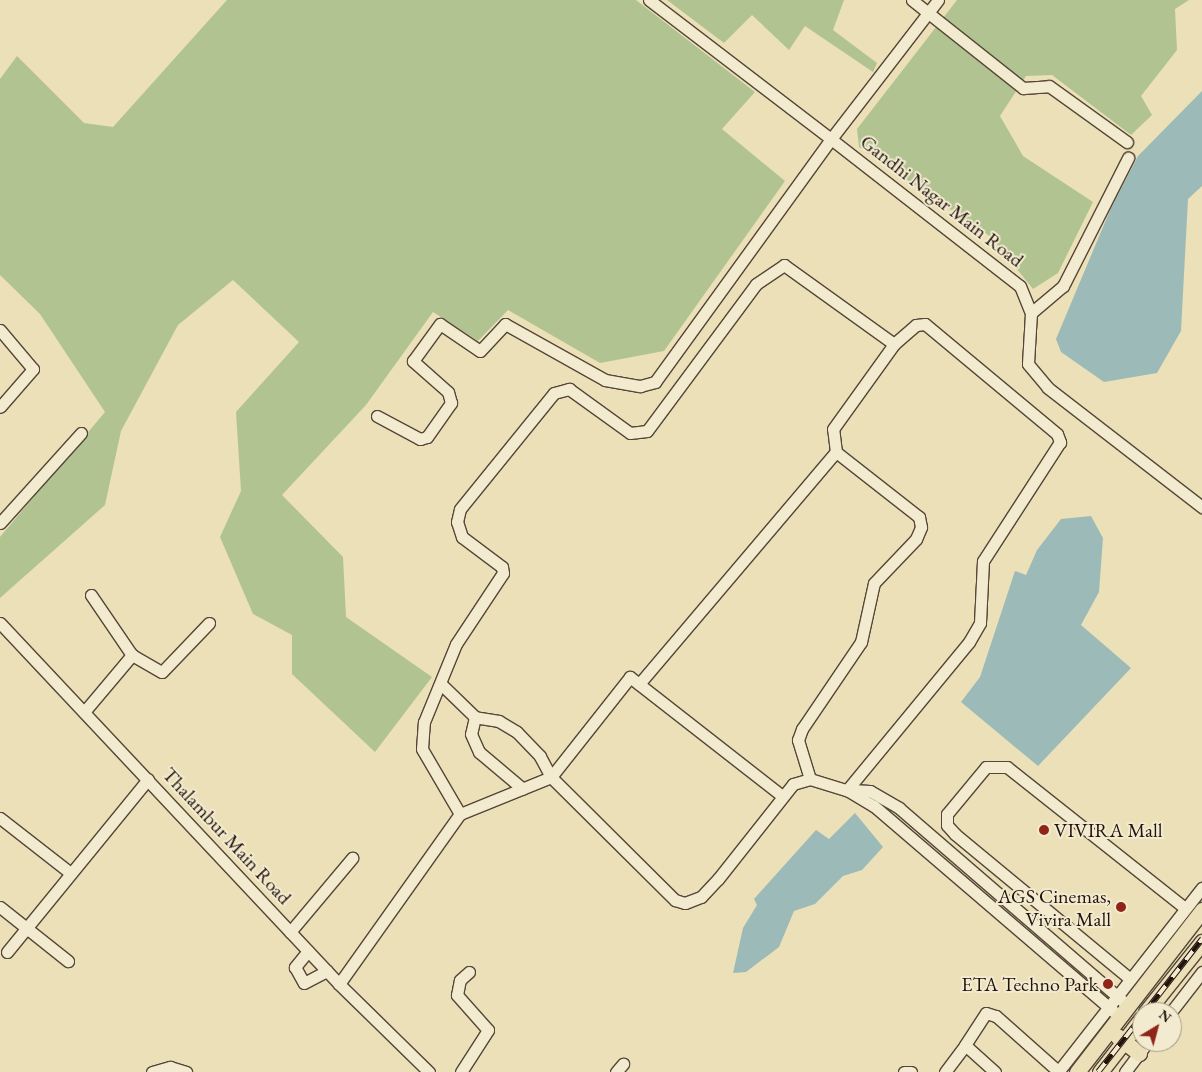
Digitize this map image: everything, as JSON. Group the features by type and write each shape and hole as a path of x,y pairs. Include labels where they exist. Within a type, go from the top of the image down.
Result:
{"main road":[{"path":"1132,1031 1098,1072 1080,1067 1109,1029 1117,1006 1202,910"},
{"path":"1154,1002 1202,942"},
{"path":"1109,1029 1124,1041 1132,1044"}],"street":[{"path":"377,416 420,439 427,437 451,403 448,392 413,361 440,324 476,349 485,350 505,324 605,380 640,386 655,382 831,139 649,0"},
{"path":"912,0 1023,88 1049,86 1127,142"},
{"name":"Gandhi Nagar Main Road","path":"938,0 831,139 999,265 1020,286 1032,313 1028,364 1048,388 1202,507"},
{"path":"1032,313 1063,286 1128,158"},
{"path":"460,814 422,749 424,722 442,685 456,644 503,573 502,567 462,537 456,522 460,509 554,392 569,389 630,433 647,431 756,284 784,265 894,344"},
{"path":"810,779 798,740 802,729 860,642 874,583 916,539 921,527 919,517 836,452 833,429 894,344 916,325 925,324 1057,434 1060,442 983,561 980,623 969,642 847,790"},
{"path":"0,330 32,368 0,407"},
{"path":"0,523 81,432"},
{"path":"639,684 836,452"},
{"path":"91,595 132,655 162,672 209,623"},
{"name":"Thalambur Main Road","path":"1,625 339,984 429,1072"},
{"path":"84,712 132,655"},
{"path":"339,984 460,814 550,777 630,678 781,795"},
{"path":"442,685 475,717 499,721 516,732 540,756 550,777 675,900 686,903 701,897 718,879 781,795 793,784 810,779 847,790 874,806 1117,1006"},
{"path":"475,717 471,734 479,752 523,789"},
{"path":"1130,978 955,834 947,825 947,814 986,767 1006,767 1185,908"},
{"path":"7,952 69,872 148,779"},
{"path":"0,818 69,872"},
{"path":"290,932 352,858"},
{"path":"945,1072 986,1013 992,1014 1058,1072 1117,1006 1130,978 1202,888"},
{"path":"0,907 68,961"},
{"path":"308,951 295,966 304,983 327,971"},
{"path":"461,1072 488,1030 457,995 460,980 469,972"},
{"path":"1179,1002 1202,972"},
{"path":"965,1044 995,1072"},
{"path":"1125,1072 1141,1052"},
{"path":"152,1072 170,1067 186,1072"},
{"path":"904,1072 911,1072"}],"green space":[{"path":"227,0 636,0 755,92 722,129 785,181 664,351 600,363 508,310 478,341 433,312 366,405 282,495 343,557 346,617 432,677 375,752 292,674 292,635 253,614 220,537 241,491 236,412 299,342 233,280 178,325 121,431 105,505 0,598 0,537 105,412 40,314 0,275 0,79 17,56 84,123 113,127"},
{"path":"667,0 844,0 833,30 877,63 873,72 805,26 789,50 752,15 724,43"},
{"path":"957,0 1189,0 1175,9 1177,50 1141,96 1152,115 1131,135 1052,75 1026,76 1000,116 1023,156 1093,202 1058,273 1033,289 991,237 859,147 857,129"}],"water":[{"path":"1202,91 1202,186 1188,199 1181,331 1157,373 1104,382 1061,352 1056,339 1111,208 1138,156"},
{"path":"1091,516 1103,538 1099,592 1081,625 1131,668 1038,766 961,702 980,677 1015,571 1026,575 1037,550 1061,519"},
{"path":"855,813 883,847 862,870 843,876 815,904 794,911 779,947 746,972 733,973 743,928 757,905 754,899 816,830 829,839"}],"railway":[{"path":"1153,1002 1202,939"},
{"path":"1098,1072 1132,1029"}],"place":[{"name":"VIVIRA Mall","path":"1044,830"},
{"name":"AGS Cinemas, Vivira Mall","path":"1121,907"},
{"name":"ETA Techno Park","path":"1108,984"}]}
